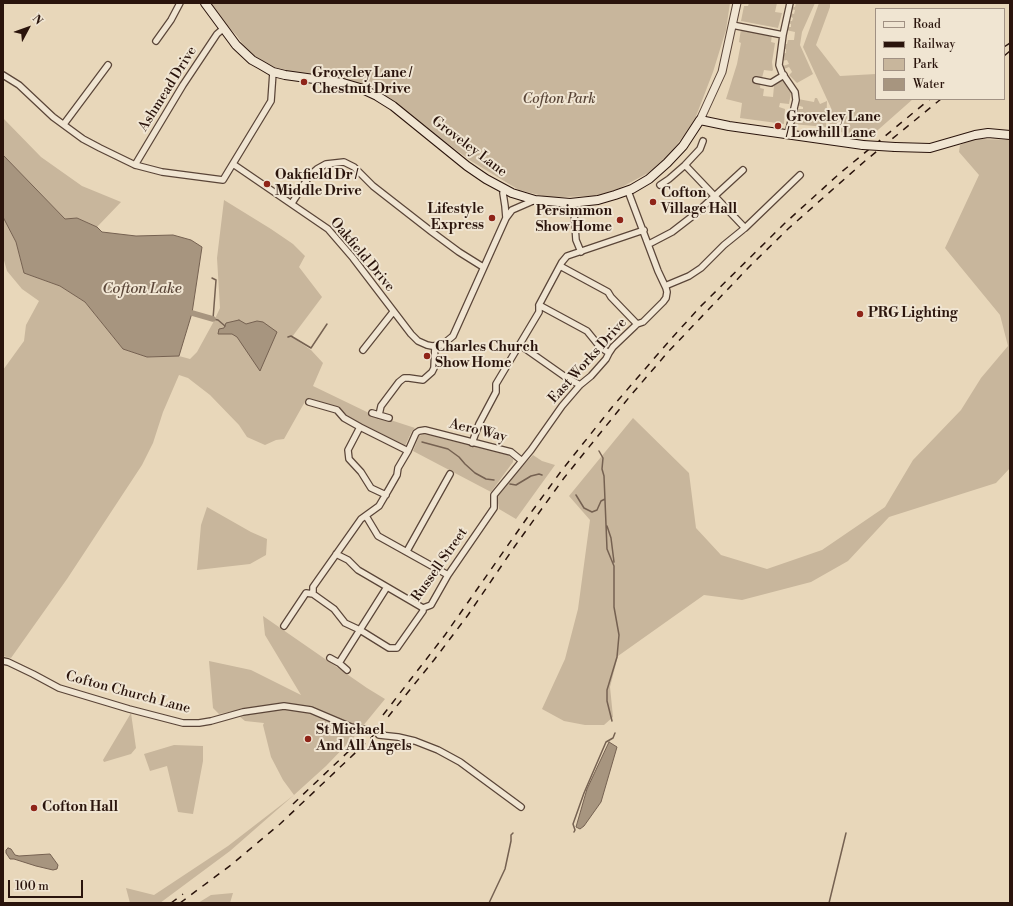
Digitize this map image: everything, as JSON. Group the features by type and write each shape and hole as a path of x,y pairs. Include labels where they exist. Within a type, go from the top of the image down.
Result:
{"main road":[{"name":"Groveley Lane","path":"205,3 236,45 256,63 273,72 343,83 360,88 377,96 393,106 467,166 486,179 504,189 535,200 570,203 598,200 628,190 649,179 667,163 683,146 700,120"},
{"path":"700,120 863,145 895,147 930,148 975,135 988,133 1010,135"}],"street":[{"path":"156,41 180,3"},
{"path":"700,120 722,72 737,3"},
{"path":"788,134 796,100 795,92 784,75 780,65 783,35 790,3"},
{"path":"732,25 783,35"},
{"name":"Ashmead Drive","path":"135,165 217,34 224,28"},
{"path":"64,124 108,65"},
{"path":"3,75 19,84 53,117 83,139 135,165 162,172 223,180 271,101 273,72"},
{"path":"756,80 771,83 784,75"},
{"path":"660,185 685,165 700,149 703,141"},
{"path":"292,203 310,175 317,169 326,164 344,162 354,167 374,186 432,232 459,252 484,267"},
{"name":"Oakfield Drive","path":"233,164 328,229 353,258 418,341 427,345 435,346"},
{"path":"685,165 745,228"},
{"path":"648,244 668,235 694,215 743,170"},
{"path":"628,190 665,286 695,272 745,228 800,175"},
{"path":"504,189 503,193 506,218"},
{"path":"379,415 381,406 399,382 404,378 423,380 430,375 434,368 435,346 447,342 456,329 506,218 512,210 535,200"},
{"path":"505,206 517,207"},
{"path":"574,212 576,240 581,252"},
{"path":"472,443 479,424 496,392 496,384 539,312 539,305 567,256 644,230"},
{"path":"560,266 608,292 637,324"},
{"name":"East Works Drive","path":"522,461 546,430 550,422 580,385 591,376 606,359 609,353 637,324 643,322 663,302 667,292 665,286"},
{"path":"539,305 586,331 600,347 609,353"},
{"path":"363,350 394,312"},
{"path":"520,345 564,376 580,385"},
{"path":"309,402 337,410 344,418 408,451 398,468 397,474 386,495 376,509 361,519 314,584 313,594"},
{"path":"372,413 390,418"},
{"path":"360,427 348,450 349,460 363,474 370,487 386,495"},
{"name":"Aero Way","path":"408,451 416,433 419,430 425,430 511,452 522,461"},
{"name":"Russell Street","path":"360,630 389,648 397,648 424,608 430,605 448,575 494,508 494,495 522,461"},
{"path":"407,551 450,474"},
{"path":"366,516 378,536 448,575"},
{"path":"336,554 348,560 358,570 424,608"},
{"path":"339,663 387,587"},
{"path":"284,626 306,593 313,594 334,609 345,623 360,630"},
{"path":"330,658 347,670"},
{"name":"Cofton Church Lane","path":"3,661 33,674 59,688 183,723 211,722 243,712 284,706 311,710 352,727 367,730"},
{"path":"379,735 415,741 438,750 460,762 521,807"}],"green space":[{"name":"Cofton Park","path":"210,3 730,3 726,30 713,72 693,124 665,160 648,173 620,188 597,196 547,197 519,190 471,161 378,92 286,72 265,63 248,52"},
{"path":"749,3 777,3 775,12 782,13 778,28 741,21 744,6 748,6"},
{"path":"796,3 815,3 802,32 800,45 813,74 797,83 789,75 792,72 789,67 784,69 783,66 789,64 787,60 781,61 781,54 786,53 786,49 783,49 783,44 787,44 788,40 794,40 795,32 786,30 787,27 791,27 791,24 788,23 788,21 792,21 793,18 789,16 789,13 794,14 795,10 790,9 791,7 795,7"},
{"path":"819,3 830,3 830,7 816,45 840,76 875,74 875,100 912,100 870,137 829,130 831,108 803,47"},
{"path":"741,29 772,35 771,42 775,43 772,62 773,70 764,70 762,78 753,76 752,80 761,82 760,88 764,89 763,96 773,97 774,86 782,79 789,87 791,93 789,104 780,103 779,107 785,109 784,124 740,118 742,103 726,99 737,64 741,43 739,42"},
{"path":"815,98 817,98 820,104 827,101 826,127 792,124 796,109 803,109 803,107 797,105 798,99 814,102"},
{"path":"3,118 41,157 82,186 121,202 97,227 77,218 65,219 3,155"},
{"path":"972,140 1010,140 1010,468 996,483 889,517 848,561 811,582 742,600 704,595 618,656 610,687 613,717 604,725 585,725 564,721 542,709 565,659 578,609 590,520 569,496 633,418 689,473 696,528 721,555 767,569 822,550 885,507 913,460 961,410 981,378 1008,346 1000,315 945,248 979,175 959,152 960,145"},
{"path":"224,200 293,244 305,256 299,267 322,297 292,337 311,350 323,363 313,386 369,413 415,428 404,448 350,418 340,408 307,398 284,439 276,440 265,445 247,437 239,425 210,395 188,378 179,375 163,412 153,443 142,465 67,579 11,658 3,656 3,370 24,341 26,325 39,301 22,289 7,271 3,257 3,217 16,242 24,273 60,286 85,302 123,349 147,357 179,356 190,359 197,352 220,308 217,258"},
{"path":"424,434 508,455 513,459 513,462 491,492 413,451 419,436"},
{"path":"533,455 542,461 555,465 516,519 499,509 497,497 508,482"},
{"path":"207,507 251,532 267,539 266,555 250,564 197,570 201,525"},
{"path":"263,616 385,699 353,738 326,766 294,795 283,780 271,757 263,725 264,723 245,721 233,711 219,714 213,708 209,661 251,670 301,695 265,635"},
{"path":"131,713 136,748 131,754 104,762 103,760"},
{"path":"174,745 203,746 203,761 193,814 178,812 167,766 150,771 144,754"},
{"path":"294,795 230,851 160,903 130,903 126,888 154,895 228,846"},
{"path":"233,893 230,903 198,903 211,895"}],"water":[{"name":"Cofton Lake","path":"3,155 65,219 77,218 97,227 102,232 136,236 173,235 191,240 202,247 192,313 179,356 147,357 123,349 85,302 60,286 24,273 16,242 3,217"},
{"path":"239,320 246,324 257,321 263,322 277,332 260,371 237,337 232,334 218,334 219,329 224,328 226,323"},
{"path":"609,742 617,747 601,802 584,826 580,829 576,827 587,789"},
{"path":"8,848 11,849 15,855 19,856 50,854 58,865 57,869 53,870 10,859 6,853"}],"waterway":[{"path":"212,278 216,280 213,319 218,320 225,326"},
{"path":"192,313 213,319"},
{"path":"288,337 291,336 311,348 327,324"},
{"path":"422,442 448,449 459,457 475,473 486,479 494,480"},
{"path":"599,451 603,458 602,469 604,476 607,549 614,566 614,607 619,635 617,657 607,690 607,701 612,721"},
{"path":"510,484 516,485 531,476 539,474 542,475"},
{"path":"576,495 584,508 592,512 597,510 601,501 605,499"},
{"path":"607,526 611,538 614,562"},
{"path":"574,832 575,830 573,824 584,793 606,742 613,738 615,733"},
{"path":"489,903 505,869 511,835 513,833"},
{"path":"829,903 846,833"}],"tunnel":[{"path":"367,730 379,735"}],"railway":[{"path":"1005,46 1010,43"},
{"path":"1005,55 1010,51"},
{"path":"383,715 445,635 562,470 613,406 671,339 700,307 784,224 839,174 929,100"},
{"path":"180,903 231,865 280,824 371,738 468,615 564,478 668,352 749,267 789,228 865,161 940,100"},
{"path":"293,804 350,750"},
{"path":"171,903 183,894"}],"place":[{"name":"Groveley Lane / Chestnut Drive","path":"304,82"},
{"name":"Groveley Lane / Lowhill Lane","path":"778,126"},
{"name":"Oakfield Dr / Middle Drive","path":"267,184"},
{"name":"Cofton Village Hall","path":"653,202"},
{"name":"Lifestyle Express","path":"492,218"},
{"name":"Persimmon Show Home","path":"620,220"},
{"name":"PRG Lighting","path":"860,314"},
{"name":"Charles Church Show Home","path":"427,356"},
{"name":"St Michael And All Angels","path":"308,739"},
{"name":"Cofton Hall","path":"34,808"}]}
